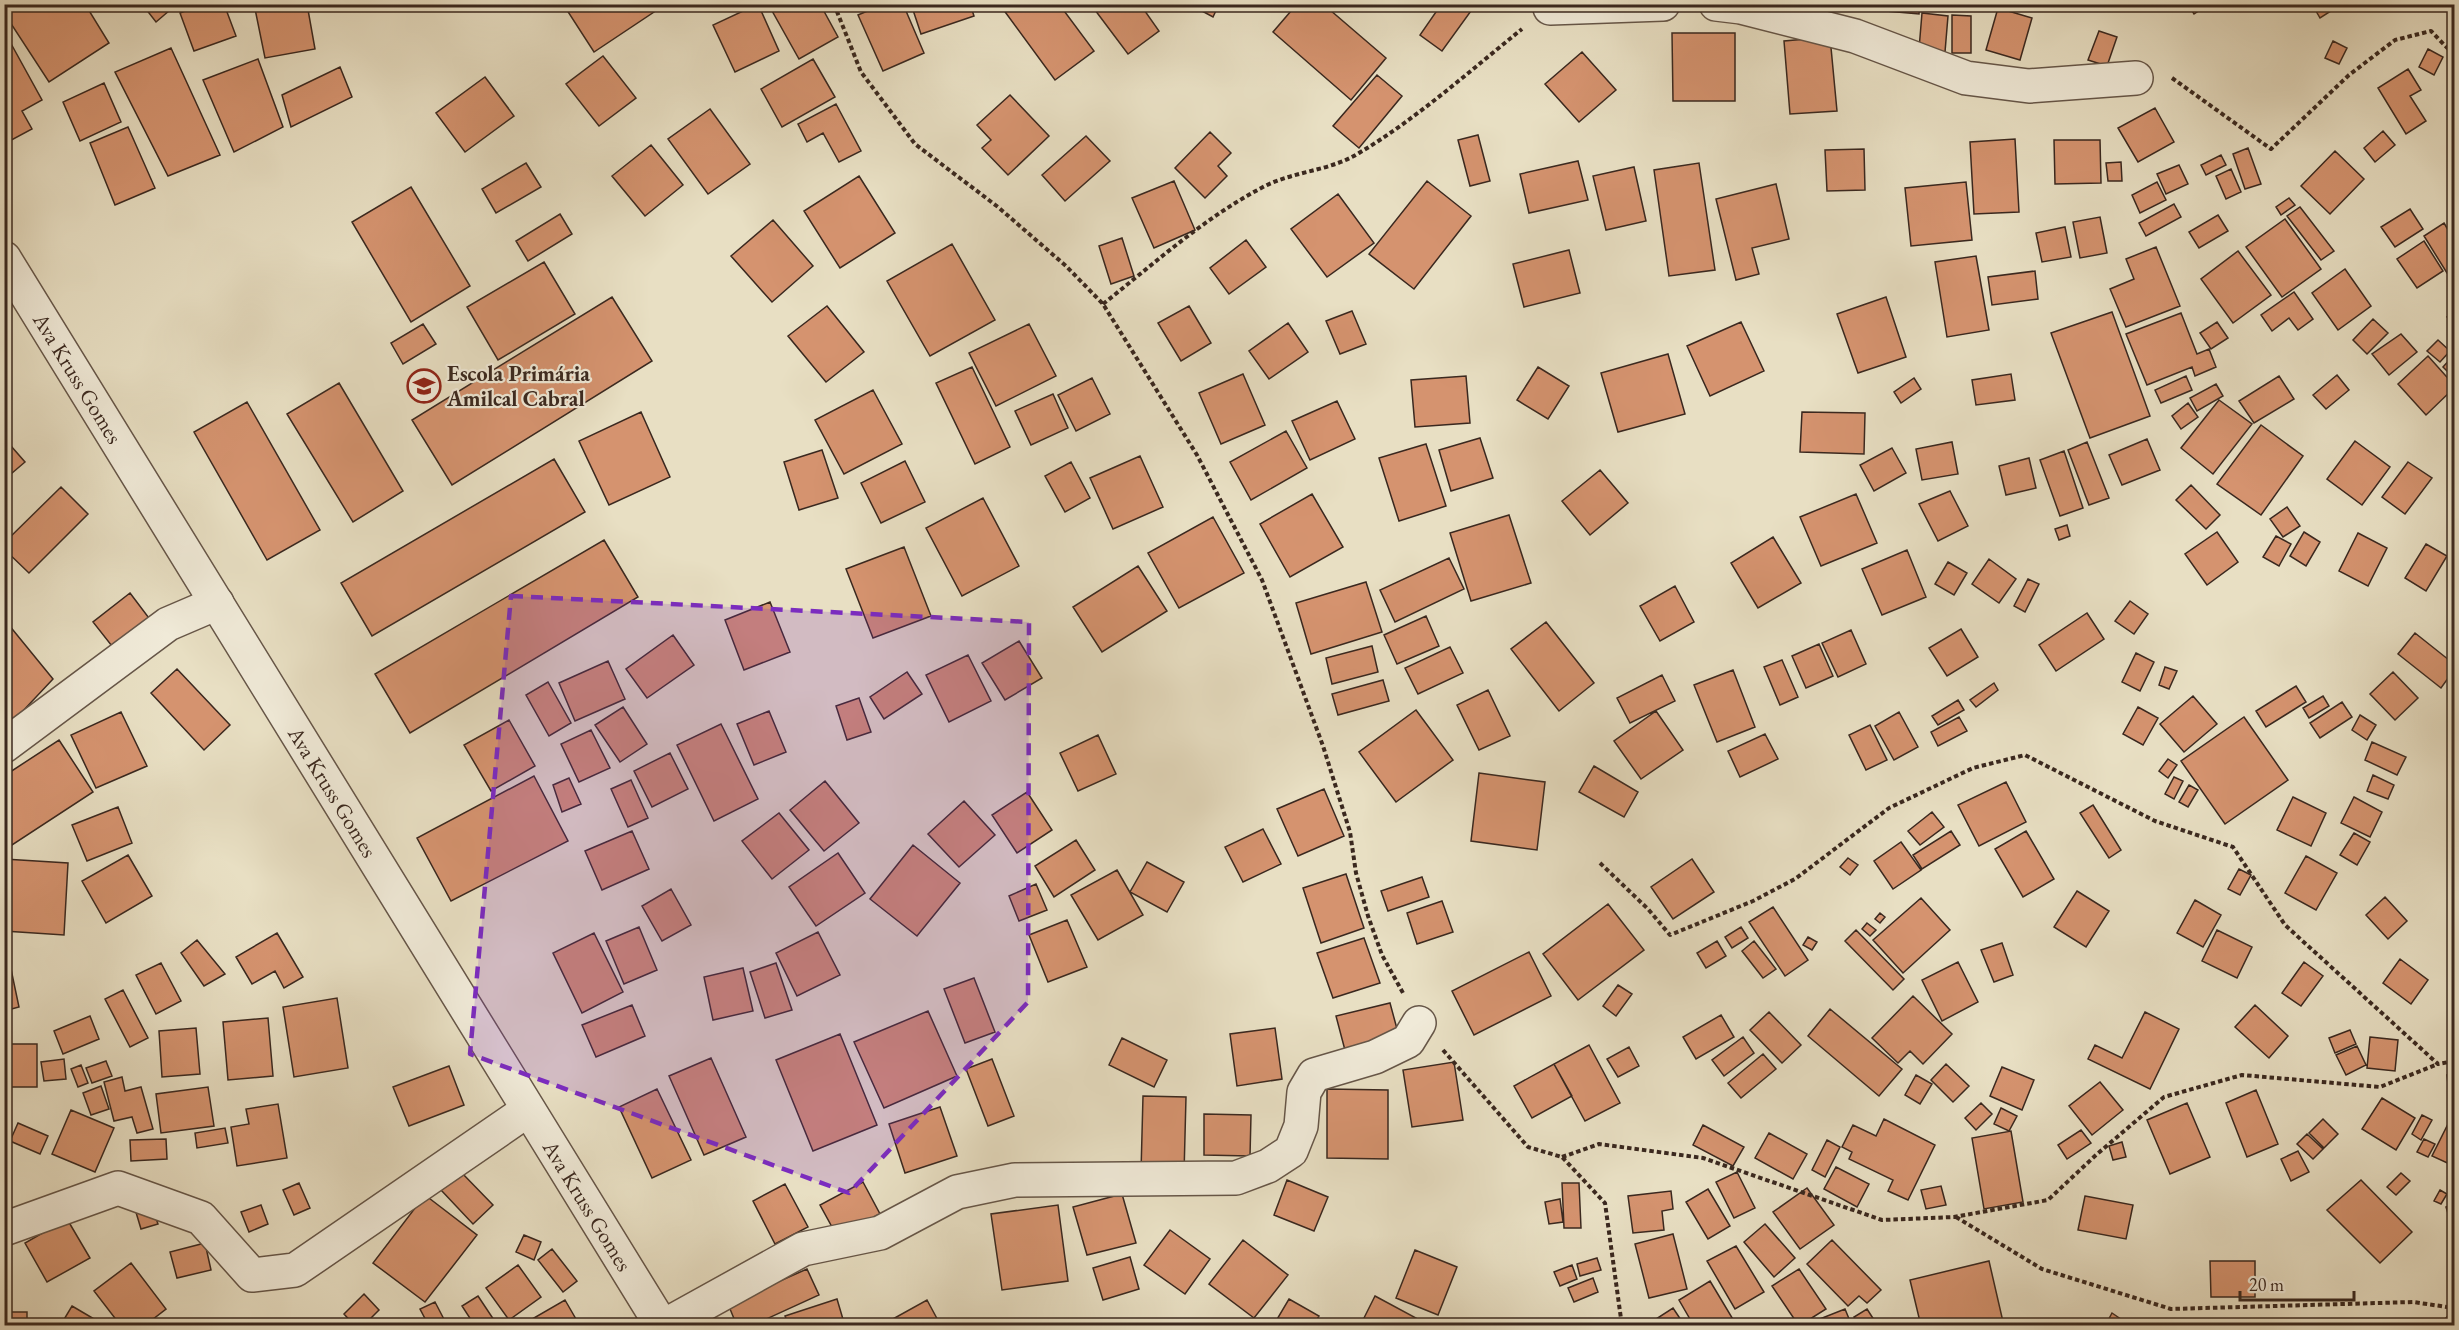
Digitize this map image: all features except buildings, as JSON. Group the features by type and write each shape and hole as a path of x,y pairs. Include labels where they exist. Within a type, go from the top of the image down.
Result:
{"street":[{"path":"1550,8 1663,4"},
{"path":"1716,4 1741,7 1855,36 1966,78 2029,86 2136,78"},
{"name":"Ava Kruss Gomes","path":"4,258 663,1326"},
{"path":"4,746 168,624 216,603"},
{"path":"663,1326 803,1249 880,1233 957,1192 1015,1180 1236,1178 1268,1166 1291,1151 1301,1126 1304,1092 1314,1075 1375,1057 1408,1041 1419,1023"},
{"path":"4,1228 118,1188 201,1218 252,1275 295,1270 528,1110"}],"path":[{"path":"834,4 861,72 915,144 998,207 1066,266 1103,304 1197,455 1262,580 1323,746 1350,832 1356,873 1368,916 1382,955 1419,1023 1528,1147 1562,1157 1605,1203 1622,1326"},
{"path":"1103,304 1216,214 1266,186 1297,173 1328,167 1365,150 1550,8"},
{"path":"2136,78 2169,76 2271,150 2349,75 2395,40 2431,31 2454,55"},
{"path":"1600,863 1648,909 1670,936 1753,901 1795,879 1889,808 1973,768 2025,755 2155,821 2233,847 2286,925 2438,1064"},
{"path":"1562,1157 1599,1144 1703,1158 1882,1220 1955,1216 2048,1200 2164,1097 2242,1076 2380,1087 2438,1064 2454,1061"},
{"path":"1955,1216 2042,1269 2171,1309 2413,1302 2454,1308"}],"highlighted area":[{"path":"511,596 1029,622 1028,1002 849,1193 470,1054"}],"place":[{"name":"Escola Primária Amilcal Cabral","path":"424,386"}]}
